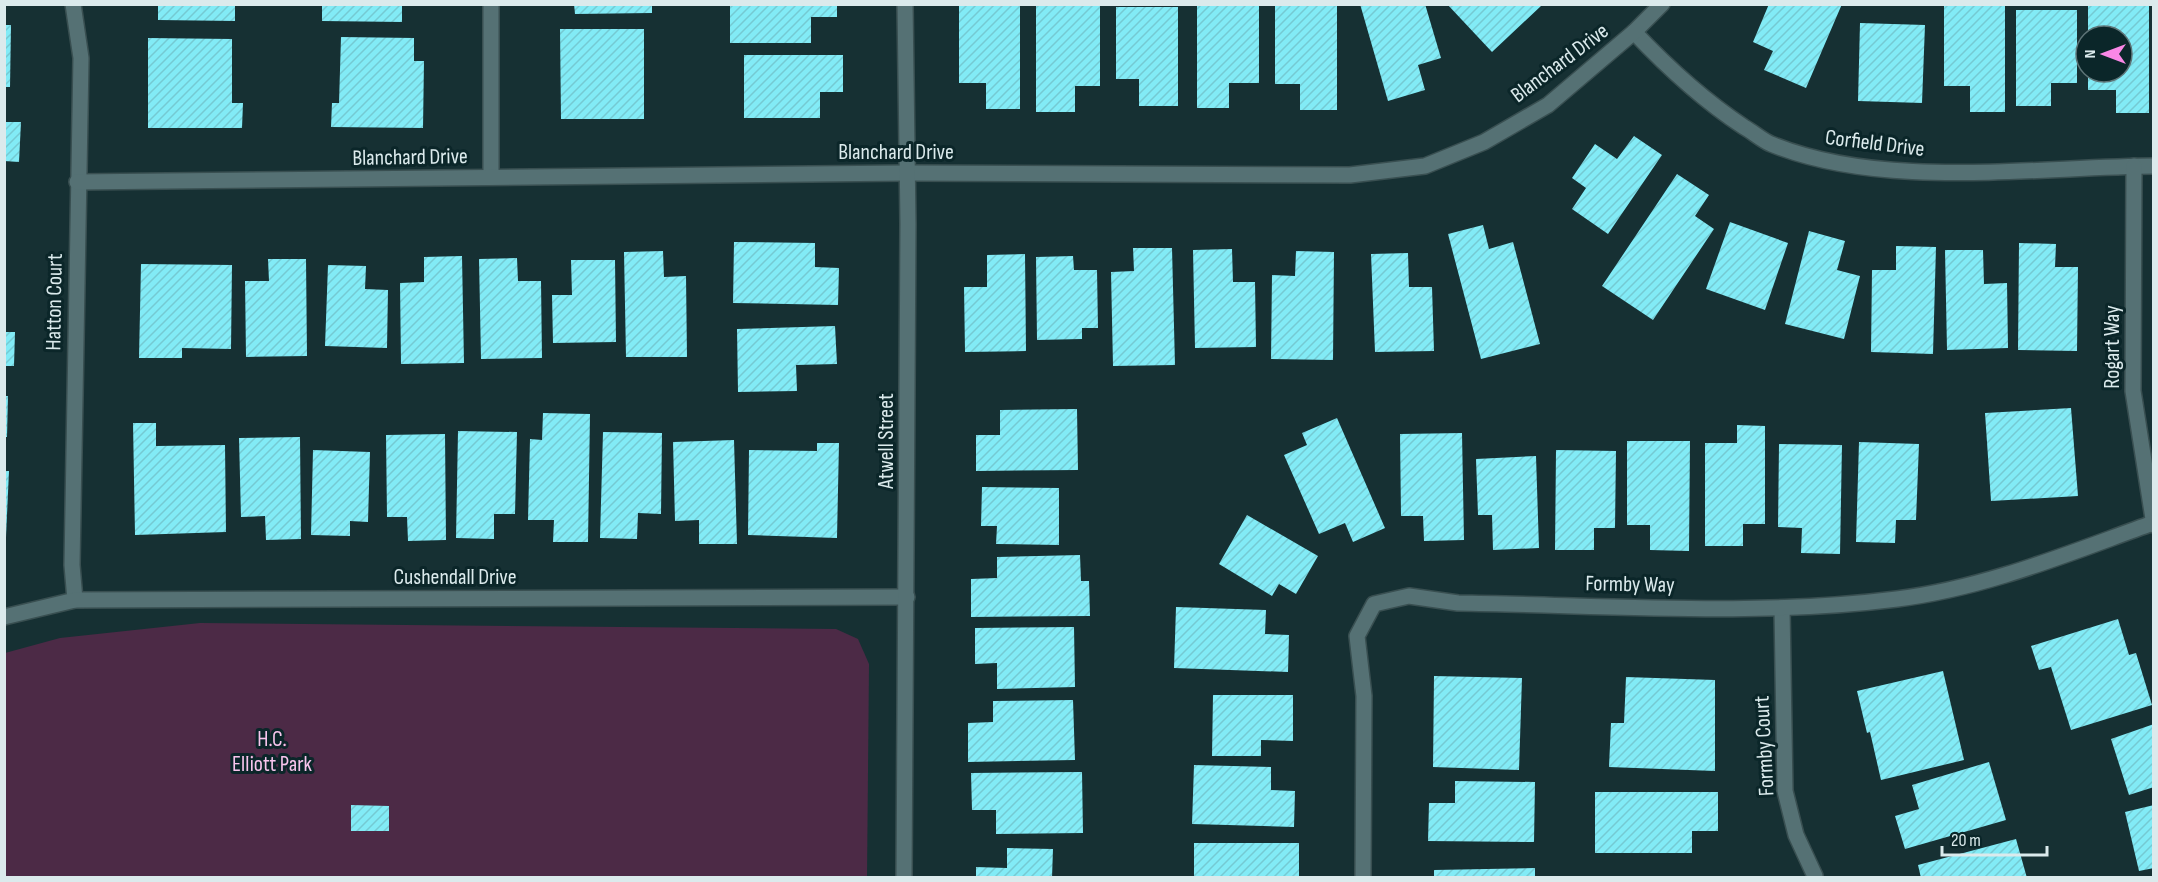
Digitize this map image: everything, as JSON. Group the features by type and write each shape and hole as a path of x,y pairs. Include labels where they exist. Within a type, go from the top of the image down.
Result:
{"street":[{"name":"Hatton Court","path":"73,4 81,58 72,565 75,600"},
{"path":"491,4 491,177"},
{"name":"Atwell Street","path":"904,878 907,597 905,4"},
{"name":"Blanchard Drive","path":"77,182 907,173 1350,175 1425,166 1484,142 1548,105 1634,32 1662,4"},
{"name":"Corfield Drive","path":"1634,32 1665,64 1714,107 1769,143 1827,162 1914,172 2154,166"},
{"name":"Rogart Way","path":"2134,166 2133,391 2153,524"},
{"name":"Formby Way","path":"1363,878 1364,696 1357,636 1374,604 1409,596 1458,603 1782,608 1898,599 2008,575 2153,524"},
{"name":"Cushendall Drive","path":"4,617 75,600 907,597"},
{"name":"Formby Court","path":"1782,608 1785,791 1796,835 1815,876"}],"green space":[{"name":"H.C. Elliott Park","path":"200,623 836,629 858,639 869,664 867,877 5,878 5,653 60,638"}],"building":[{"path":"158,4 235,4 235,21 158,20"},
{"path":"574,4 652,4 652,13 575,14"},
{"path":"730,4 837,4 837,17 811,17 811,43 730,43"},
{"path":"959,4 1020,4 1020,109 986,109 986,83 959,83"},
{"path":"1036,4 1100,4 1100,86 1075,86 1075,112 1036,112"},
{"path":"1197,4 1259,4 1259,83 1229,83 1229,108 1197,108"},
{"path":"1360,4 1425,4 1441,58 1418,65 1425,90 1388,101"},
{"path":"1447,4 1539,4 1541,6 1492,52"},
{"path":"1769,4 1842,4 1806,88 1764,70 1773,51 1753,42"},
{"path":"1944,4 2005,4 2005,112 1970,112 1970,86 1944,86"},
{"path":"322,5 402,5 402,22 322,21"},
{"path":"1275,5 1337,5 1337,110 1300,110 1300,84 1275,84"},
{"path":"2088,6 2149,6 2149,113 2116,113 2116,90 2088,90 2088,84 2134,84 2134,24 2088,24"},
{"path":"1116,7 1178,7 1178,106 1139,106 1139,79 1116,79"},
{"path":"2016,10 2077,10 2077,24 2074,24 2074,83 2051,83 2051,106 2016,106"},
{"path":"1860,23 1925,25 1922,103 1858,101"},
{"path":"4,25 11,25 10,87 4,87"},
{"path":"560,29 644,29 644,119 561,119"},
{"path":"341,37 414,38 414,61 424,61 423,128 331,127 332,103 339,103"},
{"path":"148,38 232,39 232,103 243,103 242,128 148,128"},
{"path":"744,55 843,55 843,92 820,92 820,118 744,118"},
{"path":"4,122 21,122 19,162 4,161"},
{"path":"1634,136 1662,155 1608,234 1572,209 1586,188 1572,178 1595,144 1617,159"},
{"path":"1677,174 1709,195 1695,216 1714,229 1653,320 1602,286"},
{"path":"1730,222 1788,243 1765,310 1706,289"},
{"path":"1483,225 1489,249 1513,242 1540,344 1481,359 1448,234"},
{"path":"1809,231 1845,241 1837,270 1860,276 1844,339 1785,324"},
{"path":"734,242 815,243 815,267 839,268 838,305 733,303"},
{"path":"2019,243 2056,244 2055,267 2078,267 2077,351 2018,350"},
{"path":"1896,246 1936,247 1933,354 1871,352 1872,270 1896,270"},
{"path":"1133,248 1172,248 1175,365 1113,366 1111,272 1134,271"},
{"path":"1232,249 1233,282 1255,282 1256,347 1195,348 1193,250"},
{"path":"1945,250 1983,250 1984,284 2007,283 2008,348 1947,350"},
{"path":"663,251 664,277 686,276 687,357 626,357 624,252"},
{"path":"1296,251 1334,252 1333,360 1271,359 1272,275 1295,276"},
{"path":"1408,253 1409,287 1432,287 1434,351 1375,352 1371,254"},
{"path":"1025,254 1026,351 965,352 964,287 987,287 987,255"},
{"path":"462,256 464,363 401,364 400,283 424,282 424,257"},
{"path":"1073,256 1074,270 1097,270 1098,328 1082,328 1082,339 1037,340 1036,257"},
{"path":"517,258 518,281 541,281 542,358 481,359 479,259"},
{"path":"268,259 306,259 307,356 246,357 245,281 269,281"},
{"path":"571,260 615,260 616,342 553,343 552,295 572,295"},
{"path":"141,264 232,265 231,349 182,348 182,358 139,358"},
{"path":"328,265 366,266 365,289 388,290 387,348 325,346"},
{"path":"835,326 837,364 796,365 797,391 738,392 737,329"},
{"path":"4,332 15,332 14,366 4,366"},
{"path":"4,396 8,396 7,437 4,437"},
{"path":"2071,408 2078,496 1991,501 1985,413"},
{"path":"1077,409 1078,470 976,471 976,435 1000,435 1000,410"},
{"path":"543,413 590,414 588,542 553,542 554,520 528,520 530,439 542,440"},
{"path":"1337,418 1385,528 1353,542 1345,523 1319,534 1284,455 1307,445 1302,433"},
{"path":"133,423 156,423 156,446 225,445 226,532 135,535"},
{"path":"1737,425 1765,426 1765,524 1743,524 1743,546 1705,546 1705,443 1737,443"},
{"path":"458,431 517,432 515,514 494,514 494,539 456,538"},
{"path":"603,432 662,433 661,514 638,513 637,539 600,538"},
{"path":"1462,433 1464,540 1424,541 1423,516 1401,516 1400,434"},
{"path":"445,434 446,540 408,541 407,517 387,517 386,435"},
{"path":"300,437 301,539 266,540 265,516 241,517 239,438"},
{"path":"734,440 737,544 699,544 699,520 675,521 673,442"},
{"path":"1627,441 1690,441 1689,551 1650,550 1650,525 1627,525"},
{"path":"1859,442 1919,444 1916,520 1896,520 1895,543 1856,542"},
{"path":"817,443 839,443 837,538 748,535 749,450 817,451"},
{"path":"1779,444 1842,445 1840,554 1801,553 1802,528 1778,527"},
{"path":"313,450 370,452 368,522 350,521 350,536 311,535"},
{"path":"1556,450 1616,451 1615,528 1594,528 1594,550 1555,550"},
{"path":"1536,456 1539,548 1493,550 1492,515 1478,515 1476,459"},
{"path":"4,471 9,471 6,537 4,537"},
{"path":"982,487 1059,488 1059,545 996,544 997,526 981,526"},
{"path":"1247,515 1318,556 1296,594 1279,584 1272,596 1219,564"},
{"path":"1080,555 1081,581 1089,581 1090,616 971,617 971,579 997,578 997,557"},
{"path":"1176,607 1266,610 1265,634 1289,635 1288,672 1174,668"},
{"path":"2118,619 2129,655 2136,653 2152,705 2071,730 2051,667 2039,670 2031,646"},
{"path":"1074,627 1075,687 997,689 997,663 975,664 975,628"},
{"path":"1943,671 1964,760 1881,780 1870,732 1867,733 1857,691"},
{"path":"1434,676 1522,678 1519,770 1433,767"},
{"path":"1626,677 1715,680 1715,771 1609,767 1611,723 1624,723"},
{"path":"1213,695 1293,695 1293,741 1261,740 1261,756 1212,756"},
{"path":"1073,700 1075,760 968,762 968,723 993,722 993,701"},
{"path":"2154,724 2154,787 2129,795 2111,739"},
{"path":"1989,762 2006,820 1905,849 1895,816 1919,809 1912,785"},
{"path":"1194,765 1271,767 1271,790 1295,791 1294,827 1192,824"},
{"path":"1082,772 1083,833 996,834 996,810 972,810 971,773"},
{"path":"1455,781 1535,782 1534,842 1428,841 1429,803 1455,803"},
{"path":"1595,792 1718,792 1718,831 1692,831 1692,853 1595,853"},
{"path":"351,805 389,806 389,831 351,831"},
{"path":"2154,805 2154,868 2139,871 2125,812"},
{"path":"2016,839 2027,878 1921,878 1918,865"},
{"path":"1194,843 1299,843 1299,878 1194,878"},
{"path":"1007,848 1053,849 1052,878 976,878 976,867 1007,868"},
{"path":"1535,868 1535,878 1434,878 1434,870"}]}
